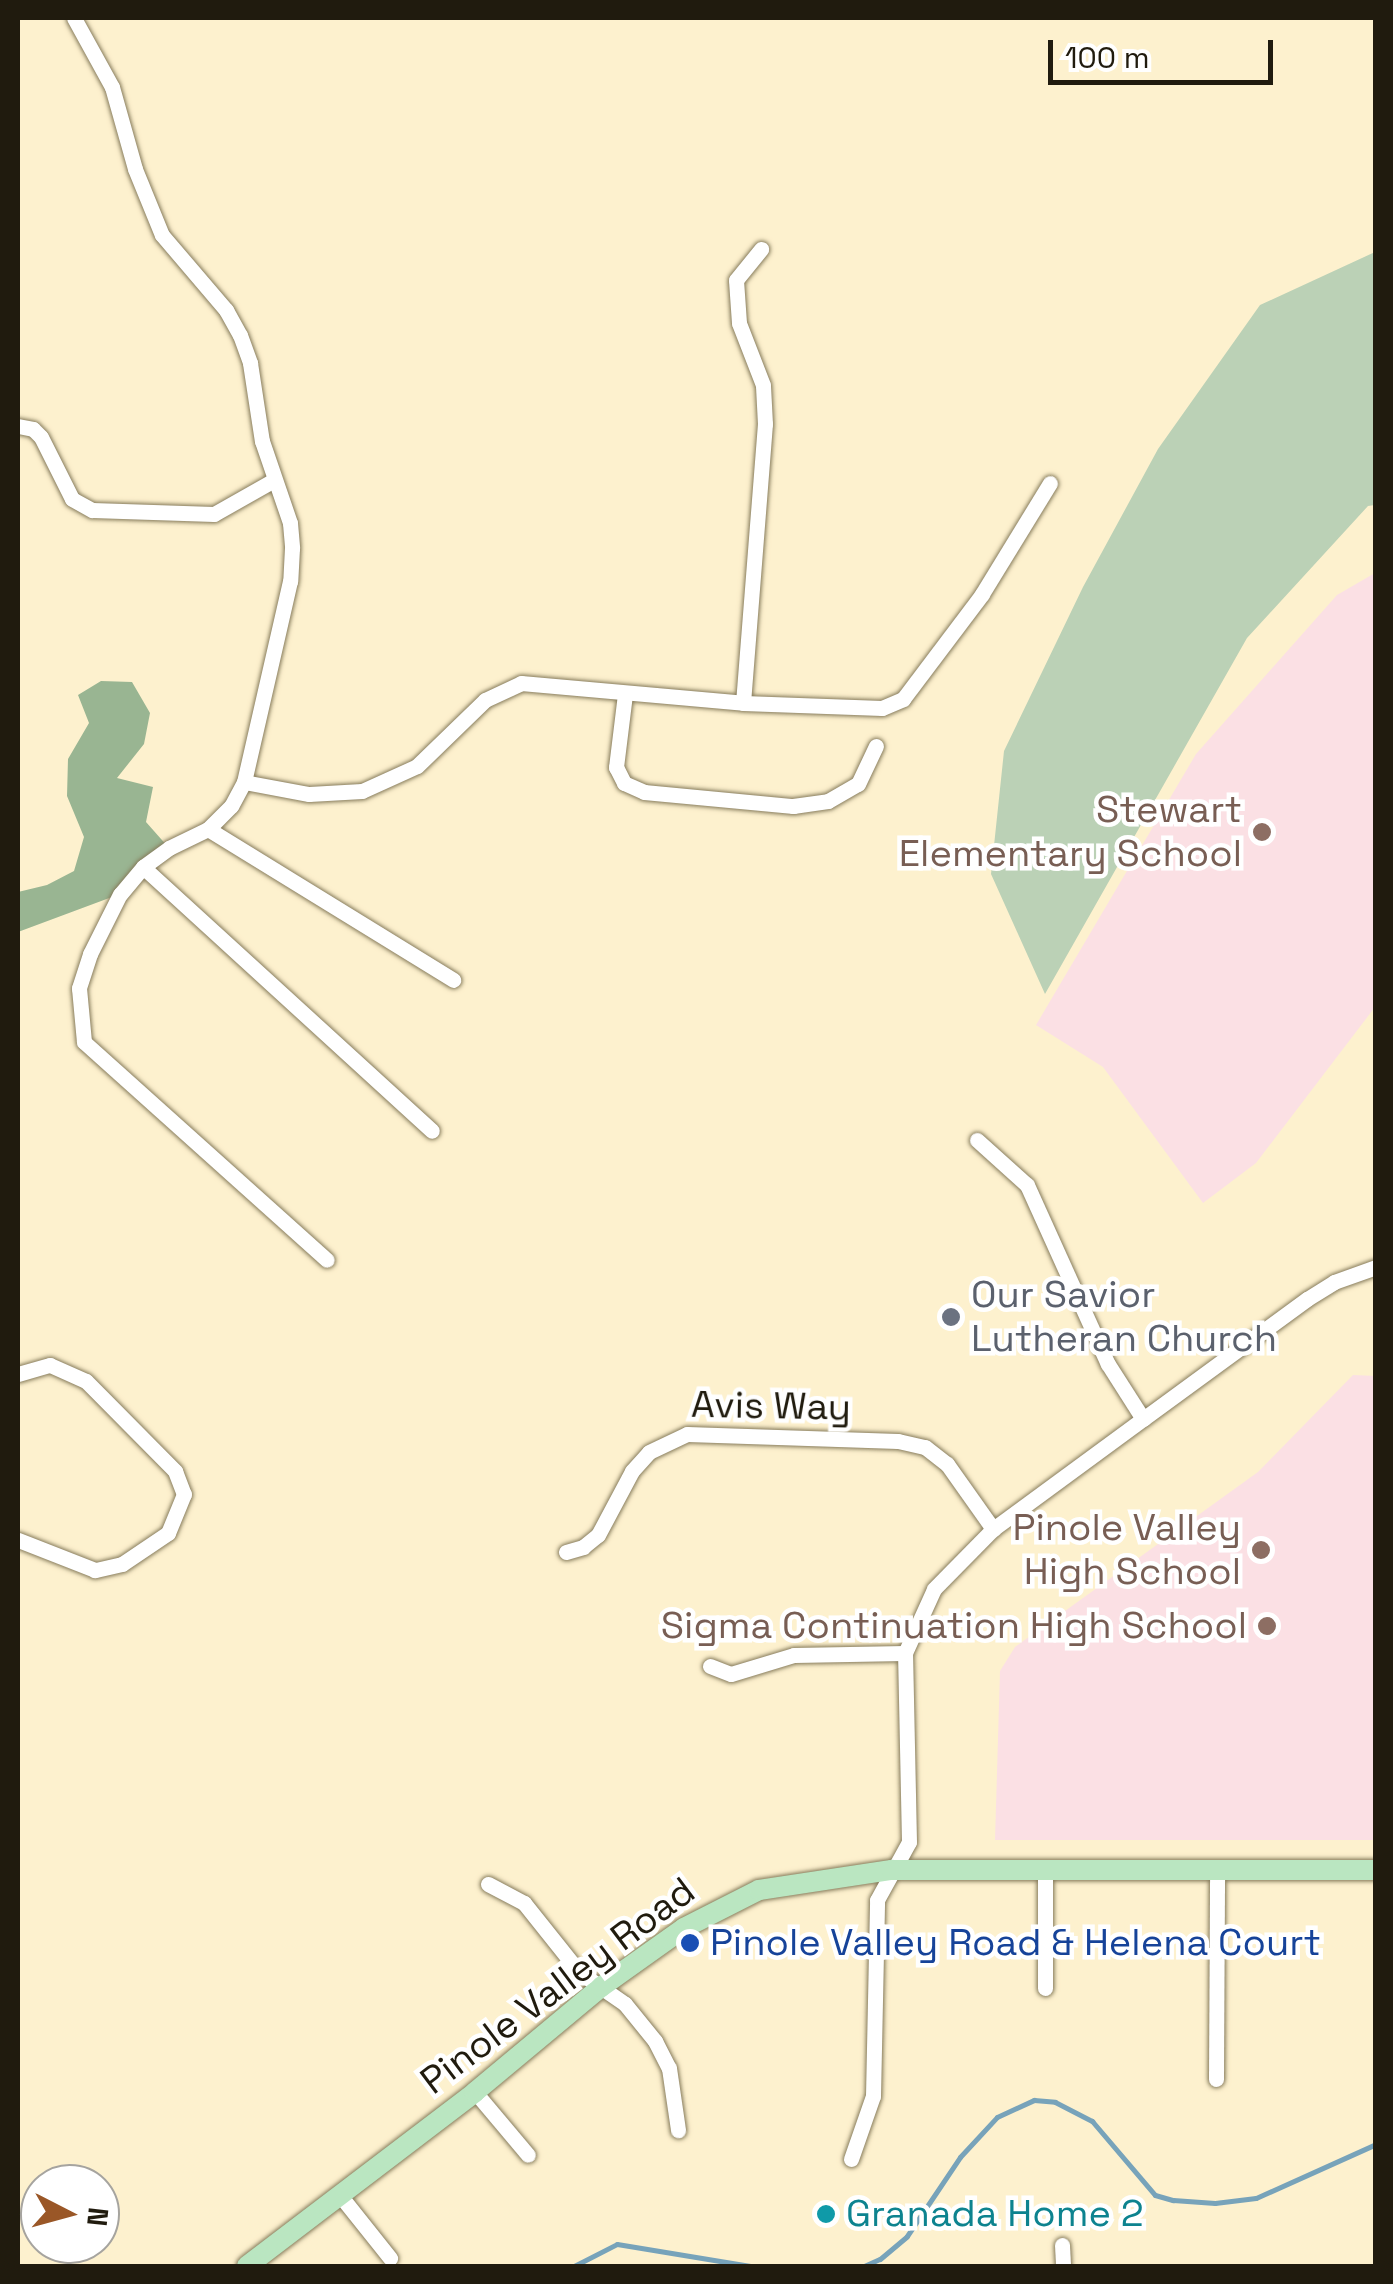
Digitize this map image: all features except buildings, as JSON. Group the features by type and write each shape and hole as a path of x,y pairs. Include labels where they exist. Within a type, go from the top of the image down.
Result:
{"main road":[{"name":"Pinole Valley Road","path":"246,2266 475,2092 602,1988 684,1928 759,1890 892,1870 1376,1870"}],"street":[{"path":"74,18 112,88 135,169 162,234 226,310 240,335 250,363 274,480 290,522 290,581 244,782 231,806 208,830 169,848 143,866 120,894 90,954 80,988 84,1042 327,1260"},
{"path":"743,703 765,424 763,385 738,322 736,280 760,249"},
{"path":"18,426 33,429 41,438 72,499 92,510 214,514 229,508 252,488 274,480"},
{"path":"244,782 309,794 362,791 417,766 485,700 521,683 743,703 882,708 903,699 982,594 1050,483"},
{"path":"625,694 616,766 624,783 644,792 793,806 828,801 858,784 876,746"},
{"path":"208,830 452,980"},
{"path":"143,866 432,1131"},
{"path":"978,1140 1027,1185 1108,1364 1144,1418"},
{"path":"851,2159 874,2096 877,1900 909,1842 905,1653 934,1589 992,1529 1144,1418 1334,1282 1376,1268"},
{"path":"18,1374 50,1365 86,1381 175,1470 184,1494 168,1533 122,1564 94,1570 18,1540"},
{"name":"Avis Way","path":"566,1552 583,1548 598,1535 632,1471 649,1452 687,1434 898,1441 925,1447 947,1464 992,1529"},
{"path":"710,1666 731,1674 794,1655 905,1653"},
{"path":"1216,2079 1217,1870"},
{"path":"1045,1871 1046,1988"},
{"path":"488,1884 524,1902 579,1972 625,2004 655,2041 669,2068 678,2130"},
{"path":"475,2092 528,2155"},
{"path":"339,2194 390,2258"},
{"path":"1062,2245 1063,2266"}],"shaded area":[{"name":"Stewart Elementary School","path":"1375,573 1375,1007 1256,1163 1203,1203 1103,1067 1036,1025 1196,754 1337,595"},
{"name":"Pinole Valley High School","path":"1353,1375 1376,1376 1375,1840 995,1840 1000,1671 1015,1647 1258,1472"}],"green space":[{"path":"1375,252 1375,505 1368,506 1247,638 1045,994 991,874 1004,751 1083,587 1158,449 1260,305"},
{"path":"101,681 132,682 150,713 144,744 117,778 153,787 146,822 169,848 120,894 18,932 18,892 47,885 74,871 84,837 67,796 68,759 89,723 78,695"}],"waterway":[{"path":"864,2266 880,2259 907,2236 960,2157 997,2117 1034,2100 1055,2102 1092,2121 1155,2195 1173,2200 1215,2203 1256,2198 1376,2144"},
{"path":"574,2266 617,2244 750,2266"}],"place":[{"name":"Stewart Elementary School","path":"1262,832"},
{"name":"Our Savior Lutheran Church","path":"951,1317"},
{"name":"Pinole Valley High School","path":"1261,1550"},
{"name":"Sigma Continuation High School","path":"1267,1626"},
{"name":"Pinole Valley Road & Helena Court","path":"690,1943"},
{"name":"Granada Home 2","path":"826,2214"}]}
